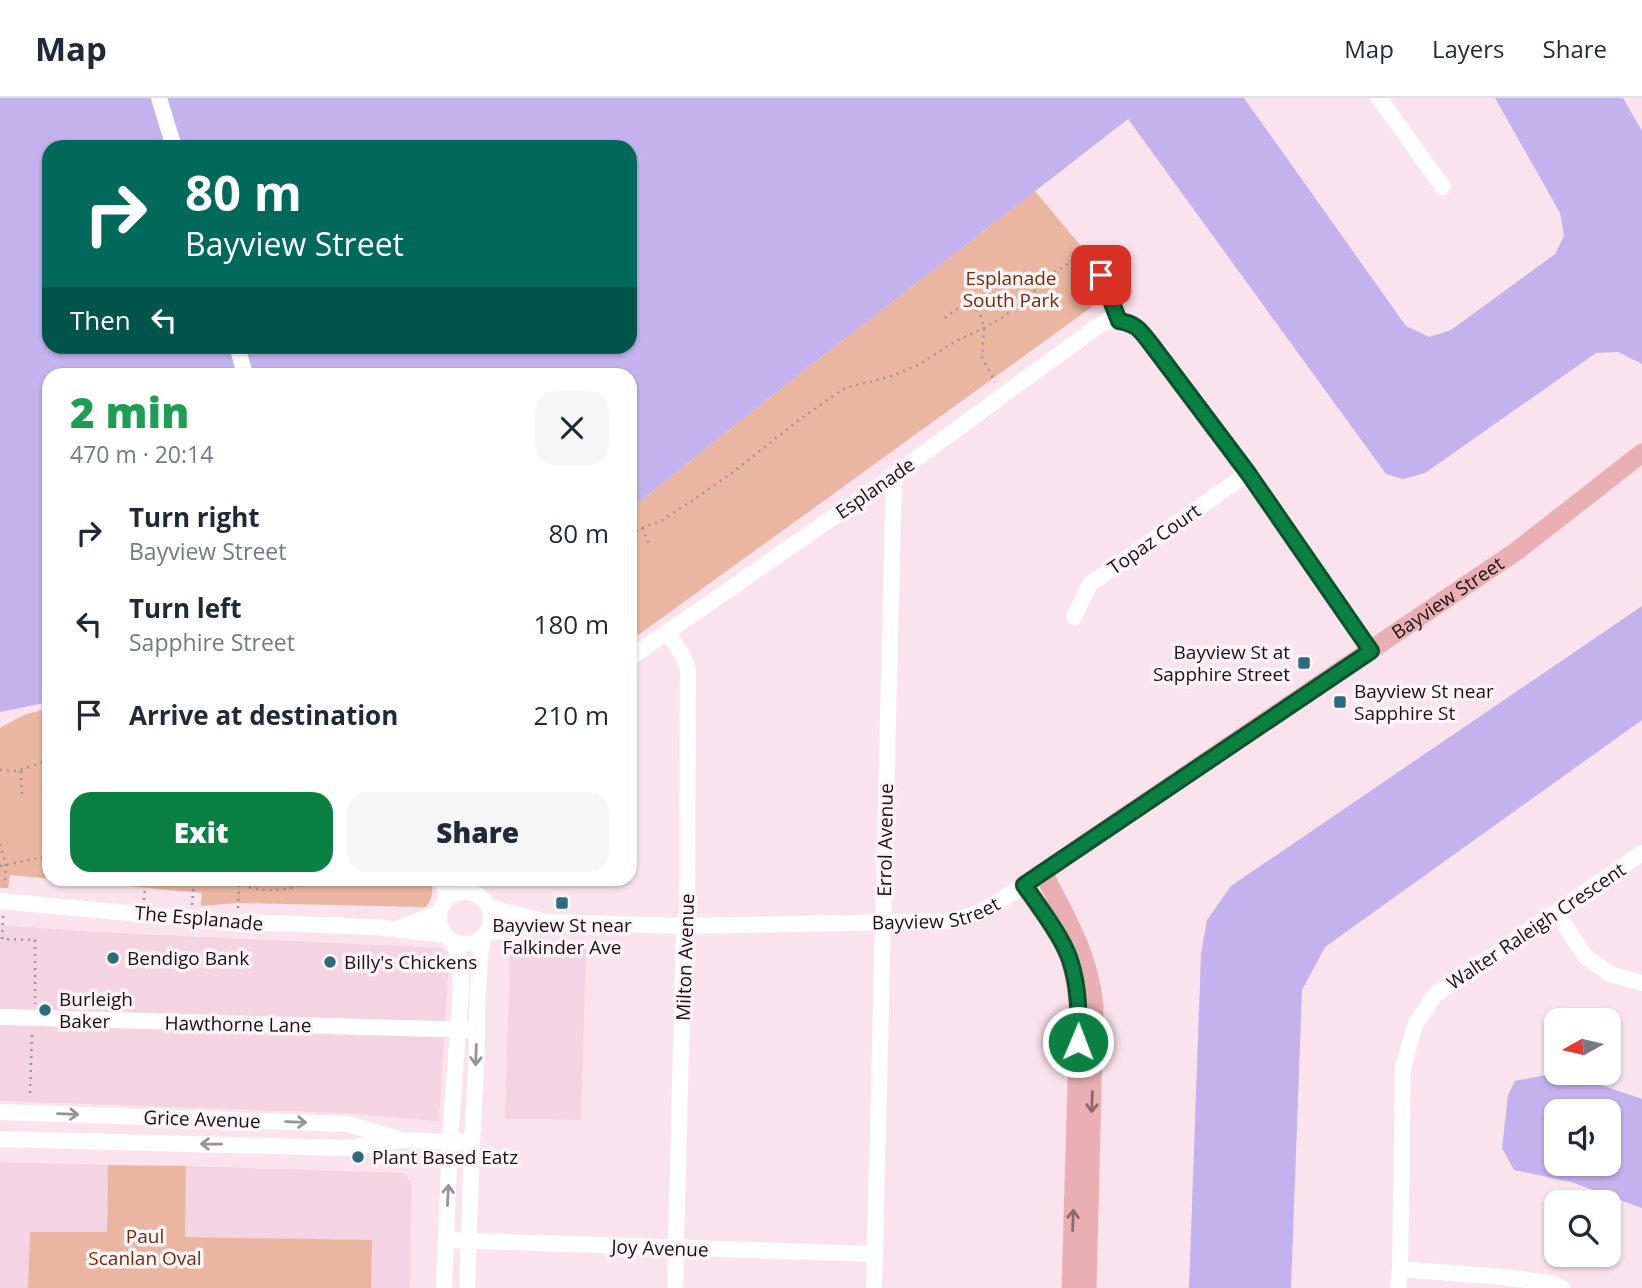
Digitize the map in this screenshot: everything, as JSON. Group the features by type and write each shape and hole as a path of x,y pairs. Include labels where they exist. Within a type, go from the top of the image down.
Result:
{"main road":[{"name":"Bayview Street","path":"1024,885 1518,550 1642,453"},
{"path":"1043,873 1080,945 1090,976 1094,1005 1087,1288"},
{"path":"1024,885 1070,958 1077,987 1079,1015 1071,1288"}],"street":[{"path":"159,98 172,140"},
{"path":"1379,98 1443,187"},
{"path":"1101,275 1119,321 1138,327 1248,473 1371,651"},
{"name":"Esplanade","path":"637,653 894,475 1095,328 1108,321 1119,321"},
{"name":"Topaz Court","path":"1074,617 1090,583 1248,473"},
{"name":"Errol Avenue","path":"874,1288 894,475"},
{"name":"Milton Avenue","path":"667,632 682,654 688,669 687,912 684,926 675,1288"},
{"name":"Walter Raleigh Crescent","path":"1398,1288 1403,1068 1415,1025 1435,995 1642,853"},
{"name":"Bayview Street","path":"489,906 499,911 547,922 684,926 946,921 969,917 991,907 1024,885"},
{"path":"443,886 443,906 439,920 450,939 461,972 444,1288"},
{"path":"443,906 453,894 462,891 465,886"},
{"path":"467,1288 480,957 492,918 489,906 471,886"},
{"name":"The Esplanade","path":"2,901 190,919 398,928 450,939"},
{"name":"The Esplanade","path":"398,928 443,906"},
{"path":"1556,912 1585,956 1610,974 1642,983"},
{"name":"Bayview Street","path":"485,936 547,922"},
{"path":"450,939 470,944 485,936"},
{"name":"Hawthorne Lane","path":"0,1017 476,1030"},
{"path":"2,1112 2,1139"},
{"name":"Grice Avenue","path":"2,1112 348,1124 401,1140"},
{"path":"359,1146 360,1127"},
{"name":"Grice Avenue","path":"2,1139 347,1148 401,1140 472,1142"},
{"name":"Joy Avenue","path":"446,1240 875,1254"},
{"path":"1400,1269 1503,1277 1550,1283 1562,1288"}],"path":[{"path":"637,531 660,521 699,496 845,388 892,376 920,364 954,342 1003,317 1029,297 1048,276 1086,253 1101,275"},
{"path":"945,317 958,308 970,307 980,314 984,328 982,356 1002,396"},
{"path":"642,528 650,547"},
{"path":"0,771 17,771 42,762"},
{"path":"21,769 22,796"},
{"path":"0,844 6,865 2,939 35,940 36,1014"},
{"path":"0,866 42,857"},
{"path":"143,914 145,886"},
{"path":"190,919 193,886"},
{"path":"237,922 239,886"},
{"path":"242,886 271,889 293,886"},
{"path":"30,1093 32,1028"}],"shaded area":[{"path":"0,98 1244,98 1406,326 1429,337 1451,330 1555,254 1564,236 1560,213 1495,98 1623,98 1642,131 1642,364 1618,352 1596,353 1425,473 1403,479 1386,474 1128,119 637,503 637,368 42,368 42,703 0,712"},
{"path":"1642,606 1642,720 1325,947 1302,990 1291,1288 1189,1288 1201,954 1207,920 1231,886"},
{"path":"0,925 442,948 449,960 439,1121 339,1113 0,1101"},
{"path":"510,946 586,949 581,1120 505,1119"},
{"path":"1544,1075 1544,1085 1601,1085 1642,1099 1642,1208 1621,1200 1621,1190 1593,1190 1571,1182 1514,1170 1502,1148 1508,1095 1515,1081"},
{"path":"1,1162 108,1165 107,1232 30,1232 28,1288 0,1288"},
{"path":"186,1166 403,1173 412,1183 410,1288 371,1288 371,1240 184,1237"}],"green space":[{"name":"Esplanade South Park","path":"1035,191 1090,257 1084,278 1093,306 637,636 637,503"},
{"path":"42,710 42,878 10,875 8,888 0,888 0,728 24,715"},
{"path":"127,886 431,886 432,890 426,907 237,903 201,906 202,893"},
{"name":"Paul Scanlan Oval","path":"108,1165 186,1166 185,1237 372,1240 371,1288 28,1288 30,1232 107,1232"}],"place":[{"name":"Bayview St at Sapphire Street","path":"1304,663"},
{"name":"Bayview St near Sapphire St","path":"1340,702"},
{"name":"Bayview St near Falkinder Ave","path":"562,903"},
{"name":"Bendigo Bank","path":"113,958"},
{"name":"Billy's Chickens","path":"330,962"},
{"name":"Burleigh Baker","path":"45,1010"},
{"name":"Plant Based Eatz","path":"358,1157"}],"route":[{"path":"1078,1042 1077,987 1070,958 1024,885 1371,651 1248,473 1151,344 1138,327 1119,321 1101,275"}]}
